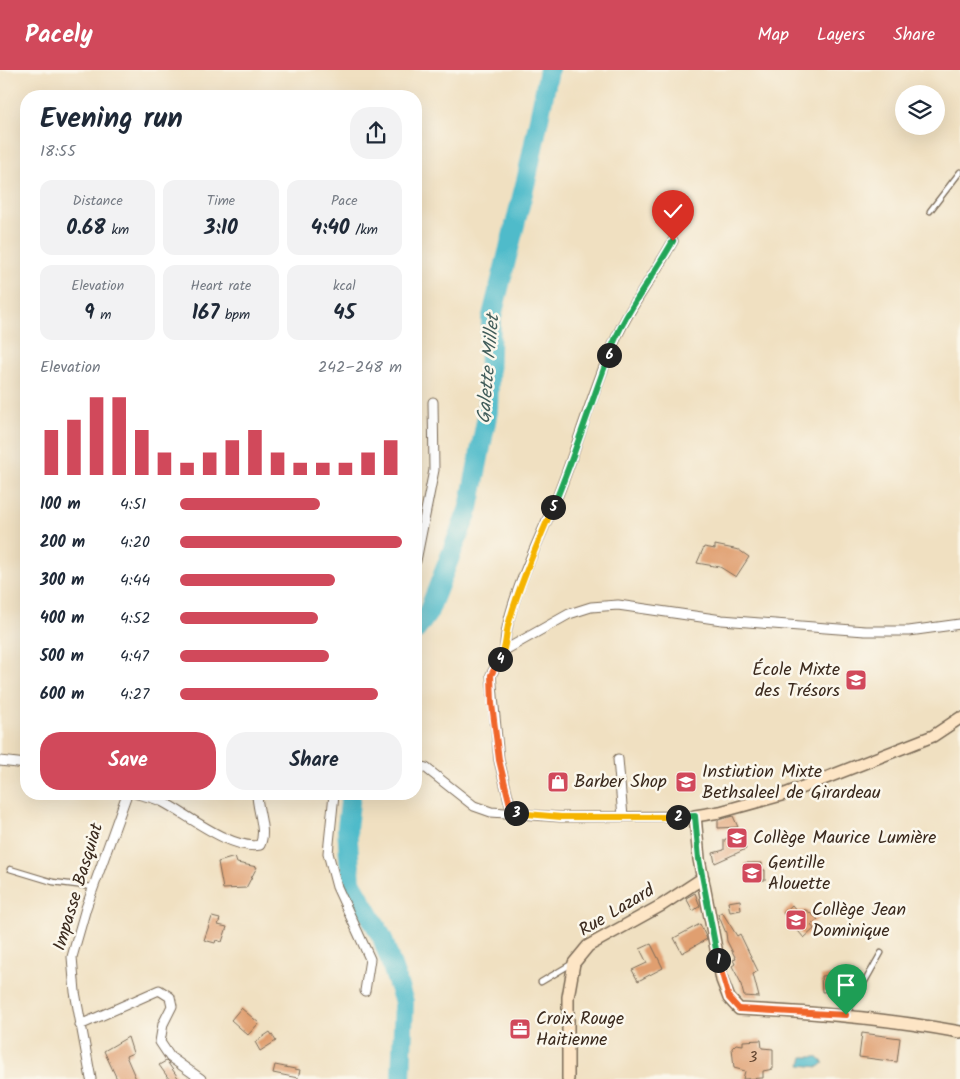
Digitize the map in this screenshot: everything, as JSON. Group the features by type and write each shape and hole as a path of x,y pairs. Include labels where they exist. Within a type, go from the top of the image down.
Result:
{"street":[{"path":"506,650 505,640 509,623 526,572 572,460 583,424 611,349 631,310 656,272 673,241"},
{"path":"422,531 434,470 433,402"},
{"path":"512,813 499,760 492,704 491,675 506,650 569,614 591,607 618,604 722,620 864,631 909,631 960,624"},
{"path":"422,767 474,806 490,812 561,817 695,816 720,812 785,794 933,736 960,718"},
{"path":"618,759 623,818"},
{"path":"0,761 20,763"},
{"name":"Impasse Basquiat","path":"90,1078 80,1025 72,957 93,887 125,800"},
{"path":"158,800 235,843 250,847 260,845 264,838 257,809 257,800"},
{"path":"333,800 328,853 337,887 370,959 365,991"},
{"path":"695,816 703,878 722,980 729,998 739,1009 846,1015 904,1022 960,1032"},
{"name":"Rue Lazard","path":"568,1079 568,997 574,963 588,946 662,905 703,878"},
{"path":"80,1025 159,990 170,997 172,1006 163,1024 160,1042 170,1057 201,1079"}],"lane":[{"path":"930,211 960,172"},
{"path":"10,869 53,882 93,887"},
{"path":"846,1015 881,953"},
{"path":"541,982 574,963"}],"water":[{"path":"803,1057 817,1057 824,1063 819,1067 801,1065"}],"building":[{"path":"715,545 739,550 749,557 736,577 720,567 697,563 704,547 715,549"},
{"path":"733,816 738,827 718,828 718,820"},
{"path":"737,833 746,849 715,863 713,853 724,850 724,840"},
{"path":"235,857 237,863 257,867 246,888 223,889 218,862"},
{"path":"745,863 762,863 762,870 765,870 765,880 748,880"},
{"path":"695,893 700,906 693,911 686,898"},
{"path":"740,900 741,910 730,912 728,902"},
{"path":"792,905 797,911 806,910 818,919 811,925 814,929 804,938 783,913"},
{"path":"722,912 737,936 740,934 758,971 753,974 759,997 744,996 740,981 732,966 735,964 733,960 736,959 727,941 726,933 718,914"},
{"path":"212,917 220,919 218,925 227,927 222,942 216,940 215,943 204,940"},
{"path":"700,924 707,939 682,953 674,938"},
{"path":"651,944 663,968 638,981 632,970 647,963 640,949"},
{"path":"836,975 838,991 822,992 821,976"},
{"path":"241,1008 259,1023 248,1035 231,1020"},
{"path":"270,1032 276,1041 260,1051 255,1042"},
{"path":"862,1033 900,1038 897,1062 859,1057"},
{"path":"128,1037 133,1053 126,1056 136,1079 117,1079 104,1051"},
{"path":"761,1040 762,1048 773,1049 773,1069 763,1071 763,1078 743,1079 745,1071 734,1068 732,1048 736,1044 743,1045 743,1041"},
{"path":"166,1061 179,1079 169,1079 159,1065"},
{"path":"275,1065 300,1070 298,1078 273,1073"}],"waterway":[{"name":"Galette Millet","path":"422,622 428,613 469,508 488,411 491,320 527,177 549,70"},
{"name":"Galette Millet","path":"350,800 347,828 351,882 382,937 404,1002 401,1079"}],"place":[{"name":"École Mixte des Trésors","path":"856,680"},
{"name":"Barber Shop","path":"558,782"},
{"name":"Instiution Mixte Bethsaleel de Girardeau","path":"686,782"},
{"name":"Collège Maurice Lumière","path":"737,838"},
{"name":"Gentille Alouette","path":"752,873"},
{"name":"Collège Jean Dominique","path":"796,920"},
{"name":"Croix Rouge Haitienne","path":"520,1029"}],"route":[{"path":"673,241 656,272 631,310 611,349 583,424 572,460 529,564 509,623 505,640 506,650 491,675 492,704 499,760 512,813 561,817 676,818 695,816 699,859 722,980 729,998 739,1009 846,1015"}]}
